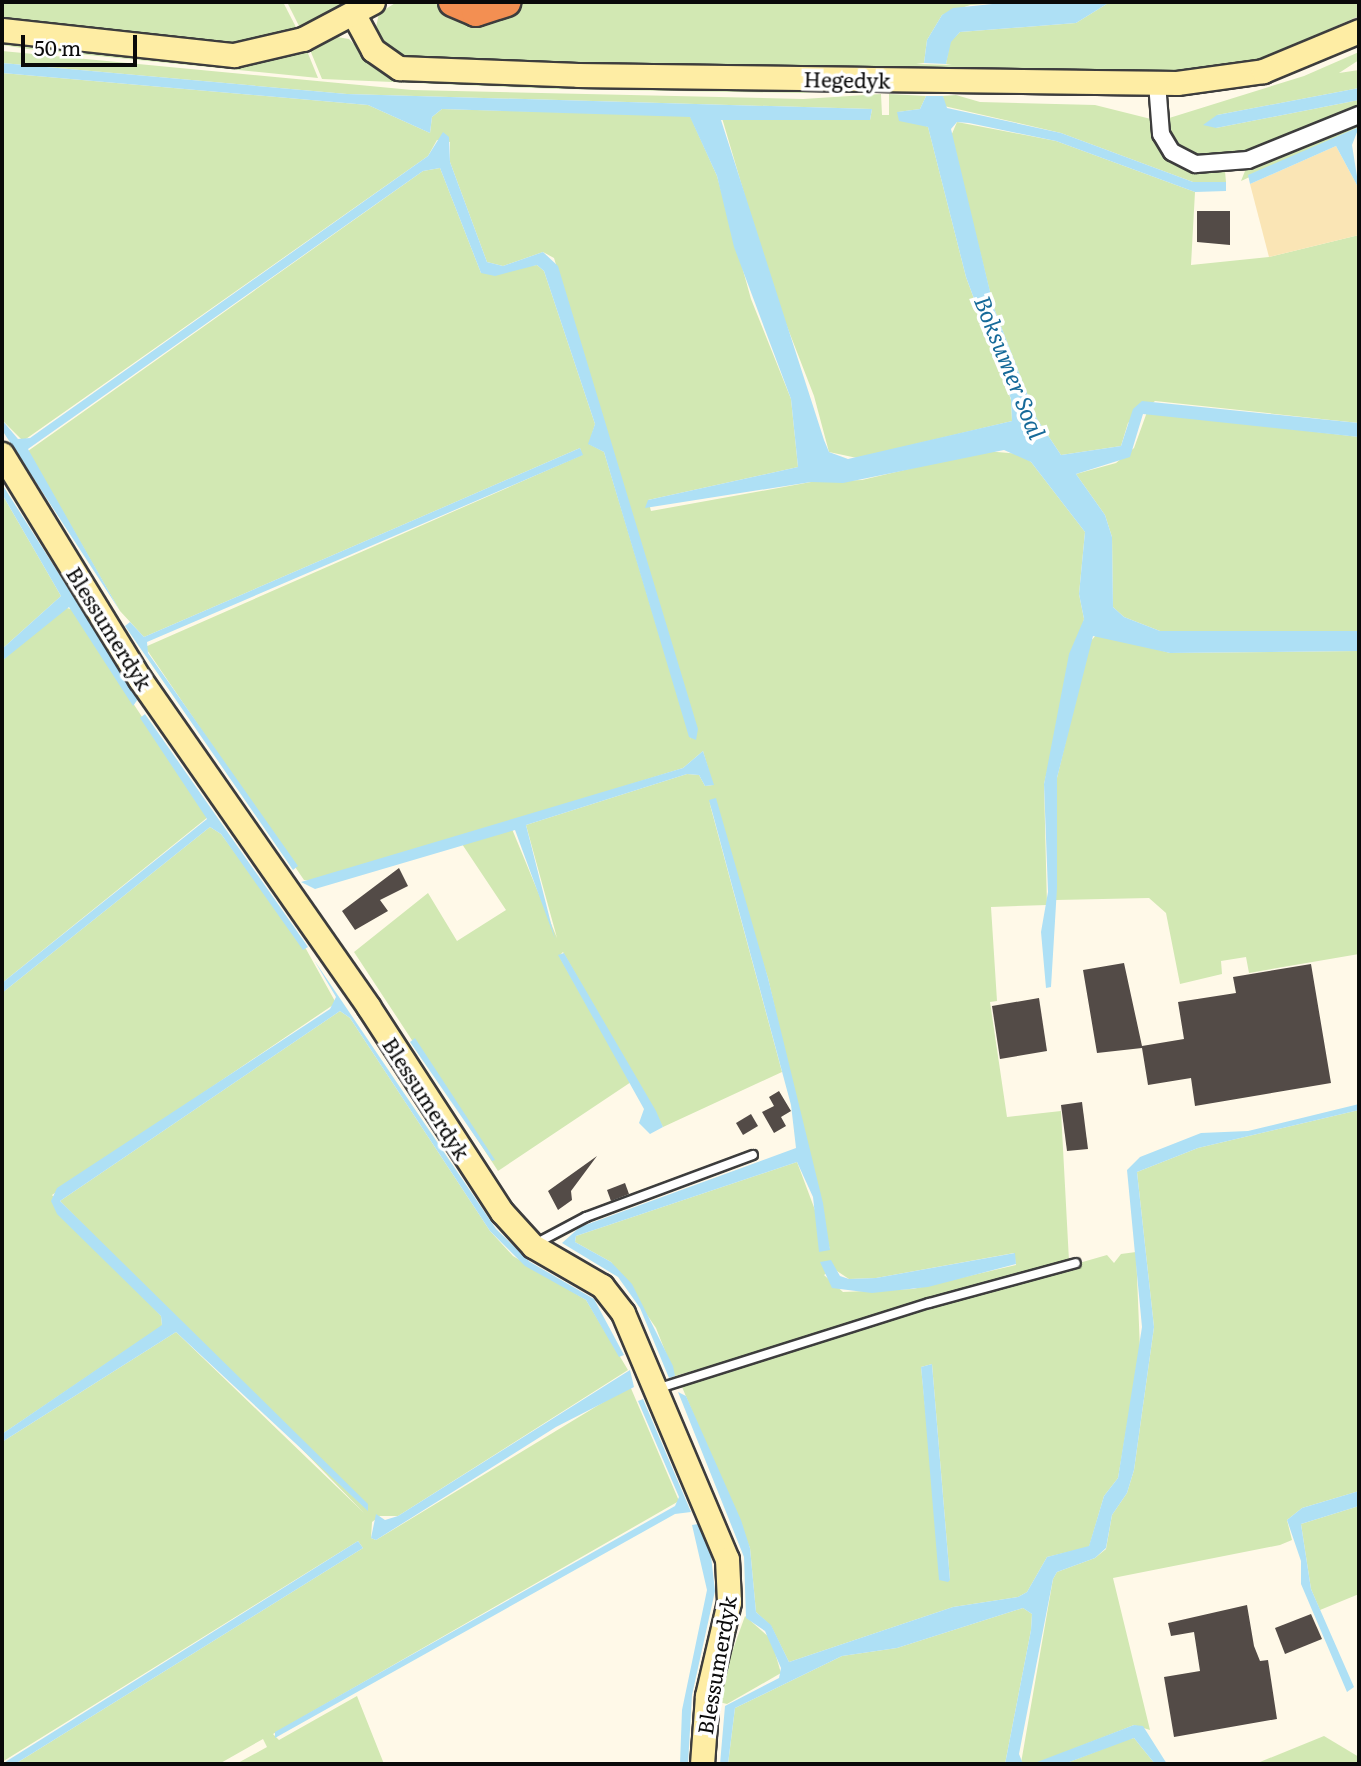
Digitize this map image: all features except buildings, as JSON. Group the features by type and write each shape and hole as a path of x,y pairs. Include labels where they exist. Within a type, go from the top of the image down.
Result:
{"highway":[{"path":"453,2 476,12 506,2"}],"street":[{"path":"2,30 234,55 303,39 363,7"},
{"name":"Hegedyk","path":"363,7 373,50 391,64 416,69 1157,83 1263,71 1359,31"},
{"path":"1157,83 1161,135 1172,152 1196,164 1248,160 1359,115"},
{"name":"Blessumerdyk","path":"2,454 140,679 368,1006 502,1212 533,1246 610,1295 656,1389 718,1533 730,1575 727,1616 707,1696 702,1764"}],"lane":[{"path":"533,1246 574,1222 753,1155"},
{"path":"656,1389 929,1303 1076,1263"}],"green space":[{"path":"2,2 283,2 299,33 249,45 2,23"},
{"path":"287,2 357,2 302,32"},
{"path":"397,2 1012,2 970,5 942,15 927,40 924,63 916,64 952,65 946,64 950,42 960,32 1076,23 1110,2 1359,2 1359,16 1255,62 1194,72 939,73 408,60 384,48 375,32 379,13"},
{"path":"331,36 349,39 375,66 393,75 864,88 802,93 557,89 322,79 308,45"},
{"path":"2,38 305,46 318,78 28,49 2,45"},
{"path":"2,51 412,90 803,99 881,94 882,115 889,115 889,94 926,96 920,109 898,112 928,127 966,277 1011,400 1012,421 857,458 829,452 814,396 771,285 722,118 870,120 872,109 347,94 2,63"},
{"path":"1359,52 1359,60 1339,73 1359,70 1359,88 1217,115 1216,128 1359,100 1359,111 1253,154 1200,160 1172,147 1166,119 1304,76"},
{"path":"2,73 368,105 430,133 432,117 442,109 690,116 717,176 751,299 791,399 798,467 648,500 651,511 811,482 862,480 985,451 1020,454 1031,462 1085,532 1079,594 1084,619 1044,784 1047,905 991,907 997,1001 990,1002 1007,1117 1061,1111 1069,1261 675,1376 656,1328 611,1262 575,1242 576,1236 797,1162 830,1250 768,978 709,801 782,1072 663,1127 563,952 559,956 631,1082 498,1171 354,952 428,893 457,941 506,910 462,844 512,829 557,938 526,825 687,774 699,775 705,786 713,785 703,751 683,768 319,881 304,880 145,647 582,455 580,448 144,637 120,611 28,451 423,171 440,168 481,273 537,265 544,271 595,424 589,444 604,452 691,740 649,570 554,258 543,252 503,266 487,262 450,162 450,142 437,140 428,156 23,441 2,420","holes":["1014,1253 1016,1265 913,1289 843,1292 824,1275 834,1269 849,1279 876,1278"]},
{"path":"956,95 980,102 1095,105 1151,119 1159,146 1172,162 1225,171 1226,182 1193,182 1061,133 944,106 943,96"},
{"path":"1359,120 1359,127 1241,181 1247,166"},
{"path":"957,122 1056,141 1195,192 1191,265 1269,257 1359,235 1359,423 1155,401 1128,423 1121,446 1061,455 1037,419 994,308 951,136"},
{"path":"1147,412 1359,437 1359,631 1160,631 1124,617 1113,607 1112,537 1105,515 1076,474 1116,463 1134,448"},
{"path":"2,494 61,596 2,649"},
{"path":"62,607 71,609 208,817 2,983 2,661"},
{"path":"1098,633 1170,653 1359,651 1359,954 1249,973 1246,957 1221,961 1222,974 1180,984 1166,913 1149,898 1056,900 1057,778 1089,643"},
{"path":"210,827 221,834 306,949 336,1003 52,1195 161,1316 162,1326 2,1434 2,993"},
{"path":"340,1011 350,1018 490,1231 513,1256 586,1300 628,1370 398,1516 380,1516 372,1522 371,1538 376,1540 630,1386 679,1501 273,1734 279,1740 357,1696 384,1764 236,1764 267,1747 263,1739 219,1764 15,1764 363,1548 358,1541 2,1762 2,1442 176,1332 364,1513 60,1201"},
{"path":"1359,1110 1359,1491 1302,1508 1287,1520 1292,1540 1280,1545 1113,1578 1150,1730 1134,1725 1035,1764 1021,1763 1053,1579 1057,1572 1095,1558 1106,1549 1112,1515 1127,1493 1134,1470 1154,1327 1137,1172 1198,1148"},
{"path":"1136,1252 1140,1349 1118,1478 1104,1496 1089,1547 1047,1557 1027,1592 1018,1597 953,1607 789,1662 771,1626 756,1612 750,1548 682,1387 929,1306 1107,1255 1114,1263 1121,1254","holes":["932,1364 950,1580 943,1581 921,1367"]},
{"path":"1359,1506 1359,1594 1320,1610 1311,1589 1301,1524"},
{"path":"1023,1608 1032,1614 1031,1630 1005,1764 728,1764 735,1708 842,1656 897,1648"},
{"path":"745,1616 771,1639 781,1673 727,1704 719,1702 722,1680"},
{"path":"1324,1736 1359,1757 1359,1764 1255,1764"},
{"path":"1134,1738 1155,1764 1064,1764 1126,1740"}],"sand":[{"path":"1336,146 1359,189 1359,235 1269,257 1250,184"}],"water":[{"path":"1012,2 1110,2 1076,23 960,32 951,42 946,64 924,63 927,40 942,15 953,8"},
{"name":"Boksumer Soal","path":"2,63 347,94 872,109 870,120 721,120 824,440 829,452 848,459 1012,421 1011,399 966,277 928,127 899,121 897,112 920,109 926,96 943,96 947,108 1061,133 1193,182 1226,182 1226,191 1195,192 1056,141 969,123 957,122 951,129 994,308 1037,419 1061,455 1121,446 1133,409 1142,401 1359,423 1359,437 1143,414 1130,457 1076,474 1105,515 1112,537 1113,607 1124,617 1160,631 1359,631 1359,651 1170,653 1093,636 1057,778 1057,888 1051,987 1046,988 1041,932 1048,892 1044,784 1069,654 1084,619 1079,594 1085,532 1031,462 1004,450 843,483 811,482 645,508 648,500 798,467 791,399 734,247 717,176 690,117 442,109 432,117 430,133 368,105 2,73"},
{"path":"1359,88 1359,100 1216,128 1203,125 1217,115"},
{"path":"1359,127 1352,145 1359,189 1336,146 1250,184 1248,175"},
{"path":"443,132 449,137 450,162 487,262 503,266 543,252 558,266 698,729 696,740 689,737 604,452 588,444 595,424 544,271 537,265 495,276 481,273 440,168 423,171 28,449 120,611 2,430 2,420 18,439 30,438 428,156"},
{"path":"580,448 583,455 147,642 148,653 298,866 293,870 125,626 130,622 144,637"},
{"path":"2,484 138,699 133,706 69,607 2,661 2,649 61,596 2,494"},
{"path":"145,714 308,947 303,950 221,834 210,827 2,993 2,983 207,819 140,718"},
{"path":"703,751 714,785 705,786 699,775 687,774 526,825 555,939 515,830 315,889 301,882 683,768"},
{"path":"716,798 768,978 823,1203 830,1250 819,1252 813,1197 797,1162 576,1236 575,1242 611,1262 632,1284 673,1366 675,1376 669,1378 640,1308 618,1277 562,1243 580,1227 796,1148 791,1105 709,800"},
{"path":"564,953 656,1111 663,1127 650,1134 639,1123 644,1109 558,955"},
{"path":"314,960 496,1229 530,1262 594,1299 624,1355 619,1357 586,1300 525,1266 490,1231 350,1018 340,1011 60,1201 368,1504 368,1511 176,1332 2,1442 2,1434 162,1325 161,1316 57,1214 51,1201 57,1188 330,1009 336,997"},
{"path":"415,1038 495,1160 492,1161 410,1042"},
{"path":"1359,1104 1359,1110 1198,1148 1137,1172 1154,1327 1134,1470 1127,1493 1112,1515 1106,1548 1095,1558 1057,1572 1053,1579 1019,1754 1023,1764 1005,1764 1031,1630 1032,1614 1023,1608 897,1648 842,1656 735,1708 728,1764 720,1764 725,1706 779,1678 781,1668 765,1631 746,1618 744,1557 678,1392 686,1396 741,1520 750,1548 756,1612 771,1625 789,1662 953,1607 1018,1597 1027,1592 1047,1557 1089,1546 1104,1496 1118,1478 1142,1327 1127,1170 1140,1157 1201,1133 1248,1131"},
{"path":"1015,1253 1016,1264 928,1287 872,1293 832,1288 820,1262 831,1260 840,1276 849,1279 876,1278"},
{"path":"932,1364 950,1580 948,1582 939,1580 921,1367"},
{"path":"630,1370 634,1387 556,1427 376,1540 371,1538 376,1514 385,1520 398,1516"},
{"path":"643,1399 691,1512 675,1514 275,1738 275,1732 675,1506 679,1497 638,1401"},
{"path":"1359,1491 1359,1506 1301,1524 1311,1589 1354,1687 1347,1692 1301,1584 1301,1561 1287,1520 1302,1508"},
{"path":"698,1524 711,1556 715,1591 692,1695 688,1764 680,1764 682,1710 707,1590 692,1525"},
{"path":"358,1541 363,1548 15,1764 2,1764"},
{"path":"1134,1725 1143,1726 1167,1764 1155,1764 1134,1738 1064,1764 1032,1764"}]}
